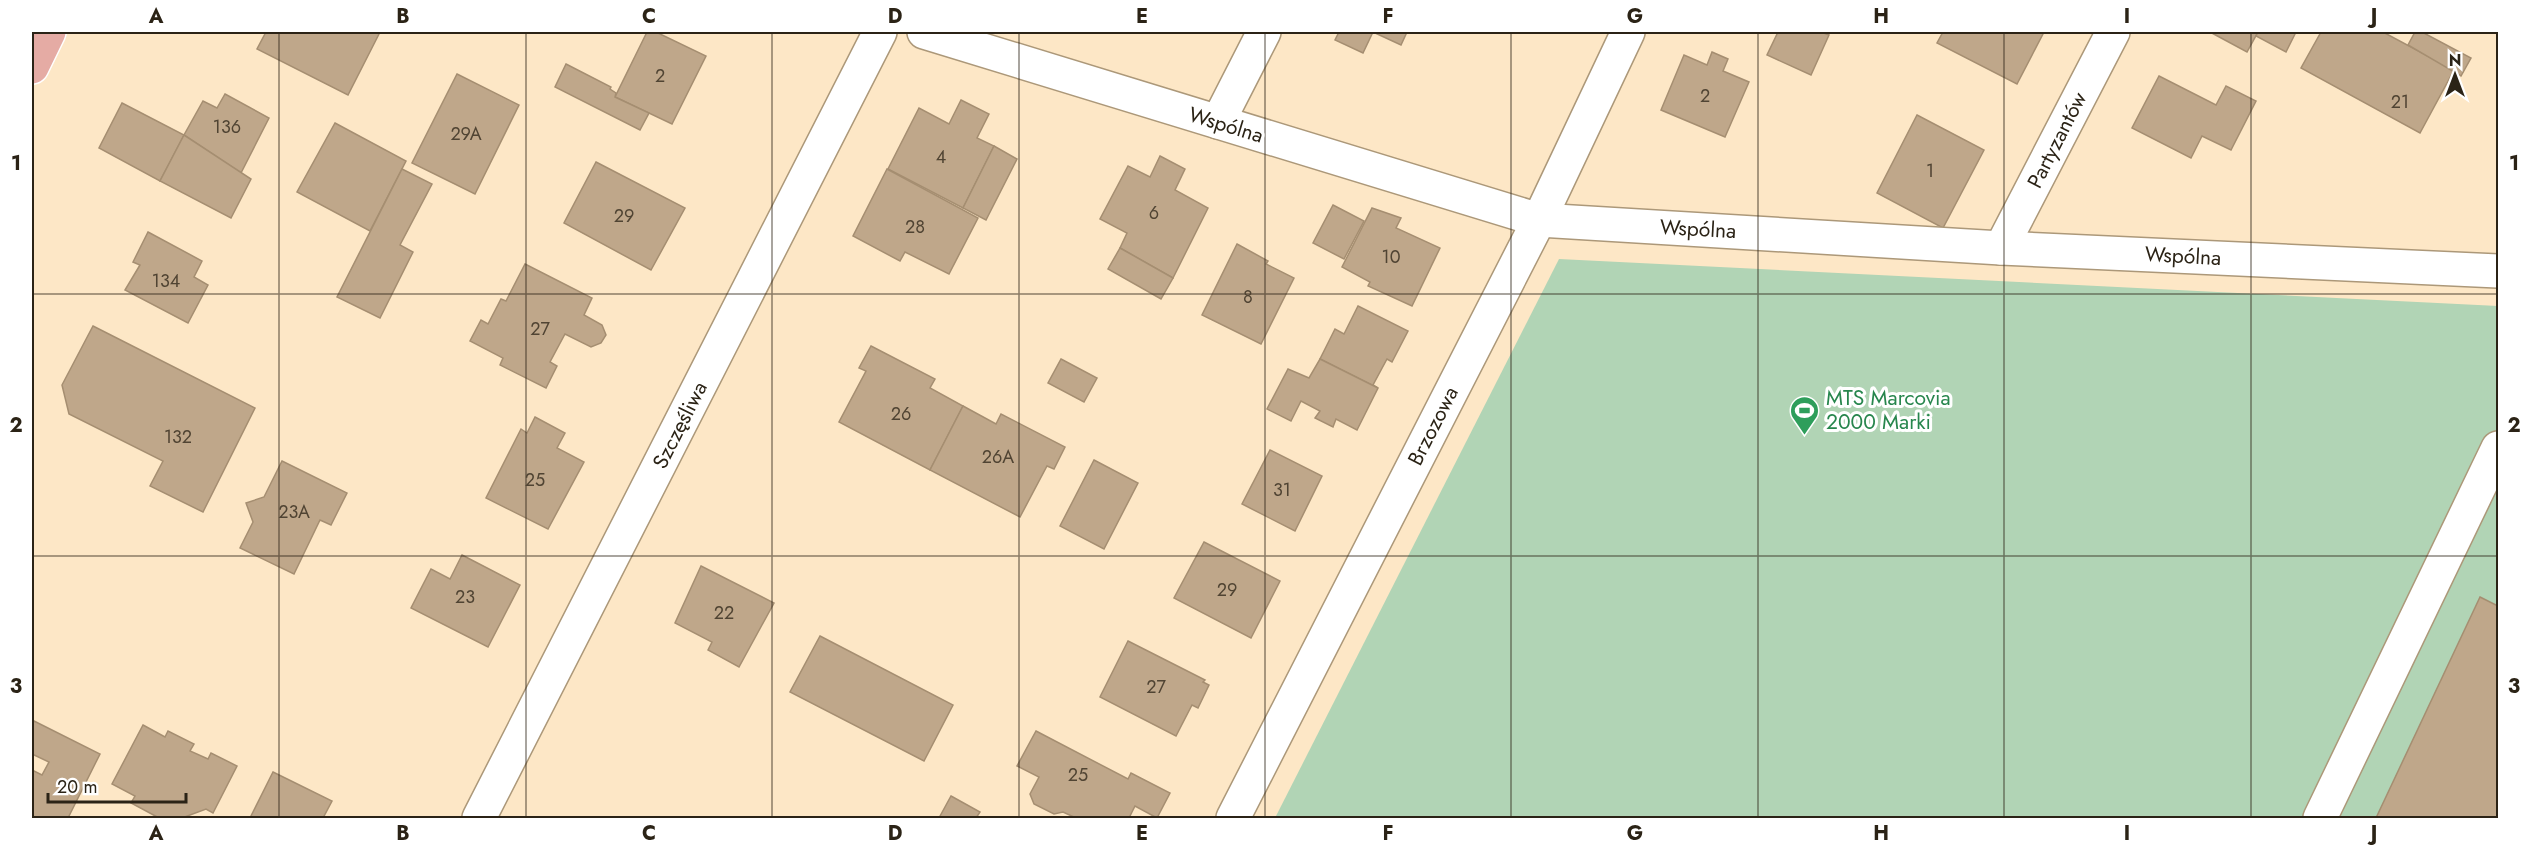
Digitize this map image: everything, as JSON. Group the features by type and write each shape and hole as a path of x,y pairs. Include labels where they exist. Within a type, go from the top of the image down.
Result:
{"main road":[{"path":"32,67 43,34"}],"street":[{"name":"Szczęśliwa","path":"479,819 880,32"},
{"name":"Wspólna","path":"924,32 1539,220 2001,248 2499,271"},
{"path":"1218,122 1264,32"},
{"name":"Brzozowa","path":"1233,819 1539,220 1628,32"},
{"name":"Partyzantów","path":"2001,248 2113,32"},
{"path":"2320,819 2499,448"}],"green space":[{"path":"1559,259 2498,306 2498,818 1275,818"}],"building":[{"path":"266,32 380,32 348,95 257,49"},
{"path":"647,32 656,32 706,56 672,124 615,97"},
{"path":"1339,32 1373,32 1363,53 1335,40"},
{"path":"1373,32 1407,32 1401,45"},
{"path":"1778,32 1821,32 1829,35 1811,75 1767,55"},
{"path":"1943,32 2044,32 2017,84 1937,43"},
{"path":"2210,32 2258,32 2247,52"},
{"path":"2258,32 2296,32 2286,52 2256,36"},
{"path":"2321,32 2383,32 2454,70 2420,133 2301,68"},
{"path":"2415,32 2422,32 2471,58 2461,76 2408,45"},
{"path":"1712,52 1728,59 1723,71 1749,82 1725,137 1661,110 1684,55 1707,65"},
{"path":"566,64 611,87 610,89 616,93 615,97 649,113 640,130 555,87"},
{"path":"457,74 519,105 475,194 412,163"},
{"path":"2159,76 2216,105 2226,86 2256,101 2231,150 2202,136 2191,158 2132,128"},
{"path":"225,94 269,118 241,173 184,135 203,101 217,108"},
{"path":"961,100 989,114 977,138 994,146 963,208 888,169 919,108 949,124"},
{"path":"122,103 184,135 160,181 99,148"},
{"path":"1917,115 1984,150 1943,228 1877,193"},
{"path":"335,123 406,161 370,231 297,192"},
{"path":"184,135 251,179 231,218 160,181"},
{"path":"994,146 1017,159 986,220 963,208"},
{"path":"1160,156 1185,169 1175,190 1208,208 1173,278 1120,248 1127,233 1100,219 1128,166 1150,177"},
{"path":"596,162 685,208 651,270 564,223"},
{"path":"402,169 432,184 400,245 413,252 380,318 337,297"},
{"path":"887,169 978,218 949,274 905,252 900,261 853,236"},
{"path":"1333,205 1364,221 1344,259 1313,243"},
{"path":"1372,208 1401,218 1396,228 1440,248 1412,306 1368,286 1370,282 1342,267"},
{"path":"148,232 202,261 194,277 208,285 188,323 125,290 140,265 133,262"},
{"path":"1237,244 1268,261 1266,264 1294,278 1261,344 1202,315"},
{"path":"1120,248 1173,278 1161,299 1108,269"},
{"path":"525,264 592,298 584,315 602,325 606,335 601,343 591,347 565,334 550,362 557,366 546,388 500,365 503,358 470,341 481,320 488,324 501,299 506,301"},
{"path":"1358,306 1408,331 1392,362 1387,359 1373,385 1378,388 1320,359 1335,329 1344,334"},
{"path":"93,326 255,408 203,512 150,486 163,461 69,414 62,385"},
{"path":"871,346 935,379 930,388 963,406 930,470 839,422 866,371 859,368"},
{"path":"1061,359 1097,378 1084,402 1048,383"},
{"path":"1320,359 1378,388 1357,430 1336,419 1333,427 1315,418 1320,411 1301,401 1291,421 1267,409 1288,369 1309,378"},
{"path":"963,406 996,424 1001,414 1065,447 1054,469 1047,466 1020,517 930,470"},
{"path":"535,417 565,433 557,448 584,462 548,529 486,498 521,429 527,433"},
{"path":"1270,450 1322,476 1295,531 1242,504"},
{"path":"1094,460 1138,483 1104,549 1060,526"},
{"path":"282,461 347,493 331,525 320,520 294,574 240,548 253,522 246,503 264,497"},
{"path":"1204,542 1280,581 1251,638 1174,598"},
{"path":"462,555 520,585 488,647 411,608 431,569 450,579"},
{"path":"701,566 774,603 739,667 708,650 712,642 675,623"},
{"path":"2480,597 2498,606 2498,818 2376,818"},
{"path":"820,636 953,705 924,761 790,692"},
{"path":"1128,641 1205,680 1203,682 1209,685 1198,708 1192,705 1176,736 1100,697"},
{"path":"34,721 100,754 68,818 32,818 32,770 42,775 49,762 32,754"},
{"path":"143,725 165,737 168,731 194,744 190,751 208,759 211,753 237,766 213,813 206,809 182,818 159,818 131,803 135,796 112,784"},
{"path":"1036,731 1128,779 1131,773 1170,793 1157,818 1135,806 1129,818 1076,818 1063,812 1054,814 1034,804 1030,794 1039,777 1017,766"},
{"path":"273,772 332,801 323,818 250,818"},
{"path":"951,796 980,812 976,818 939,818"}],"place":[{"name":"MTS Marcovia 2000 Marki","path":"1805,436"}]}
